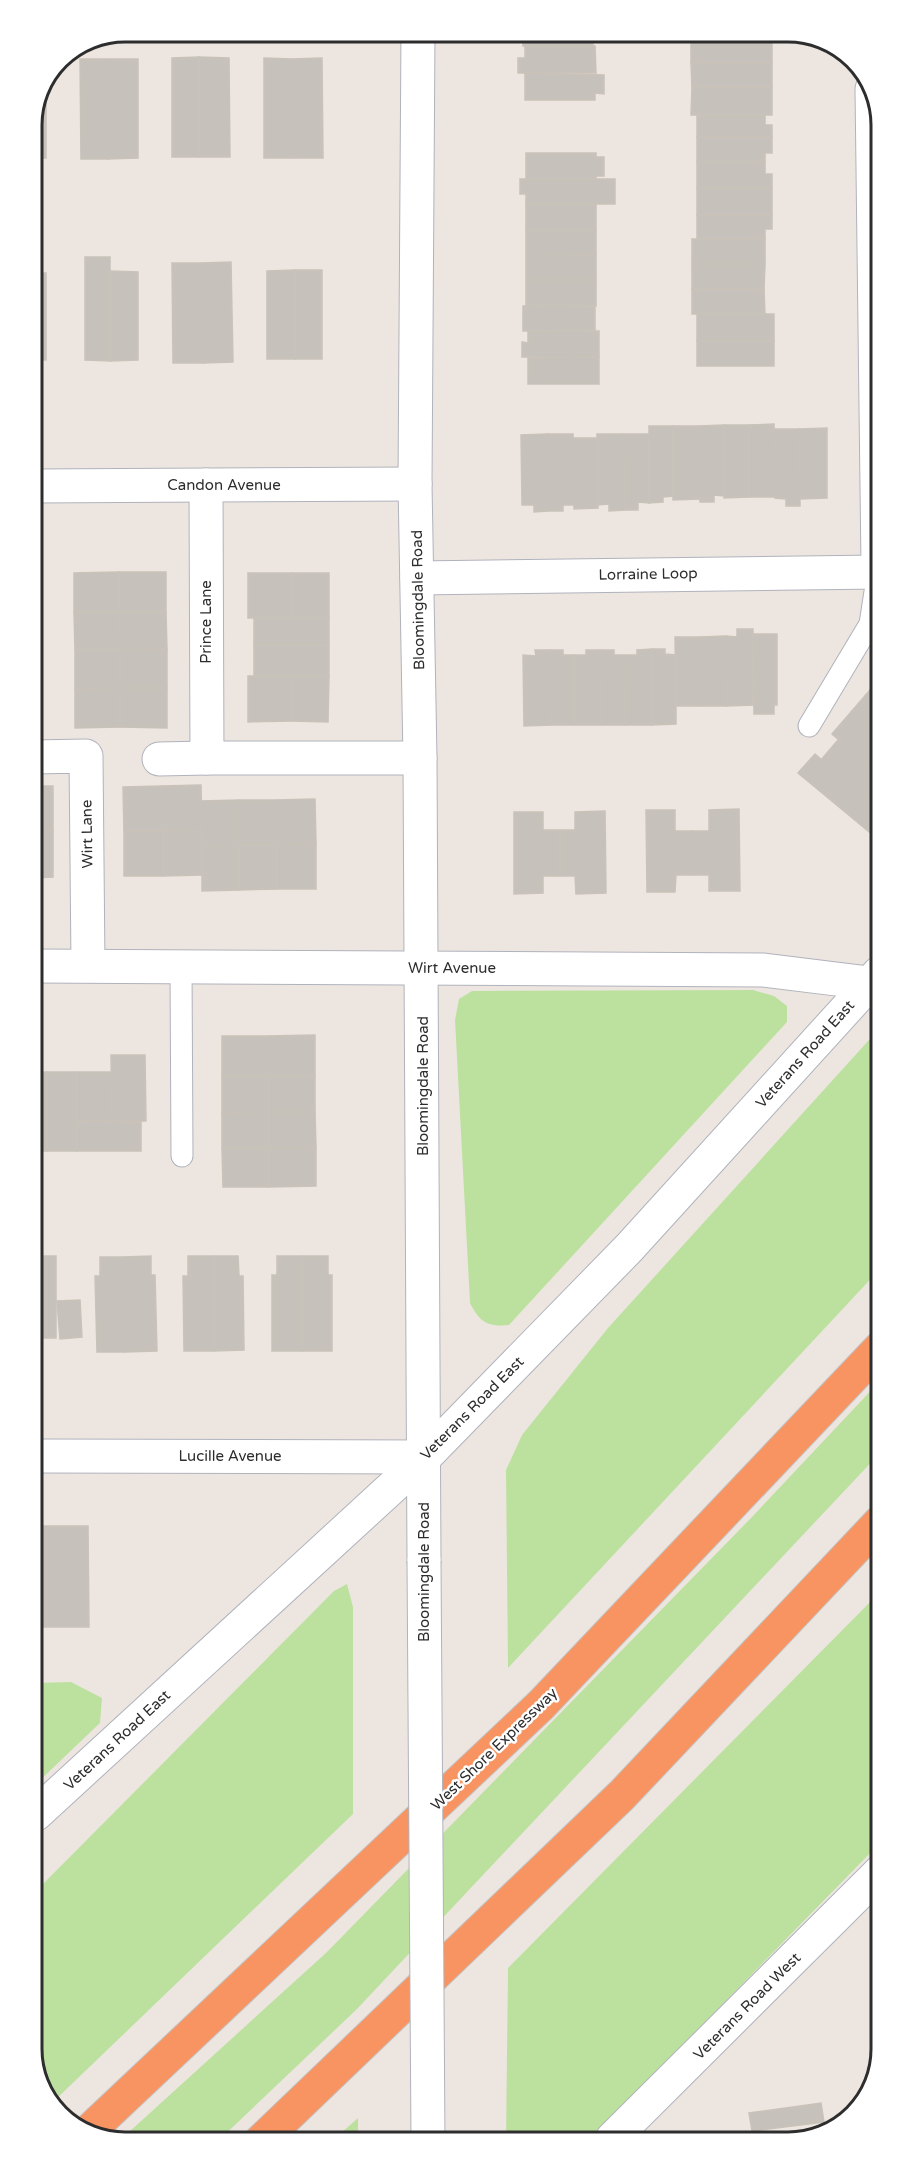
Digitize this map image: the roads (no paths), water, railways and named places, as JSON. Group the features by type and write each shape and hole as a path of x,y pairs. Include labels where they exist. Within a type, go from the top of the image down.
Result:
{"highway":[{"name":"West Shore Expressway","path":"94,2126 541,1705 871,1357"},
{"path":"270,2132 622,1795 871,1532"}],"street":[{"name":"Bloomingdale Road","path":"418,42 416,484 422,968 428,2132"},
{"name":"Candon Avenue","path":"42,486 416,484"},
{"name":"Prince Lane","path":"206,485 207,758"},
{"name":"Lorraine Loop","path":"417,578 871,572"},
{"name":"Wirt Lane","path":"42,757 86,756 88,965"},
{"path":"159,759 420,758"},
{"name":"Wirt Avenue","path":"42,966 764,970 871,978"},
{"name":"Veterans Road East","path":"42,1808 425,1456 629,1248 871,981"},
{"name":"Lucille Avenue","path":"42,1456 425,1456"},
{"name":"Veterans Road West","path":"619,2132 871,1881"}],"lane":[{"path":"809,726 870,624 871,618"},
{"path":"181,966 182,1156"}]}
